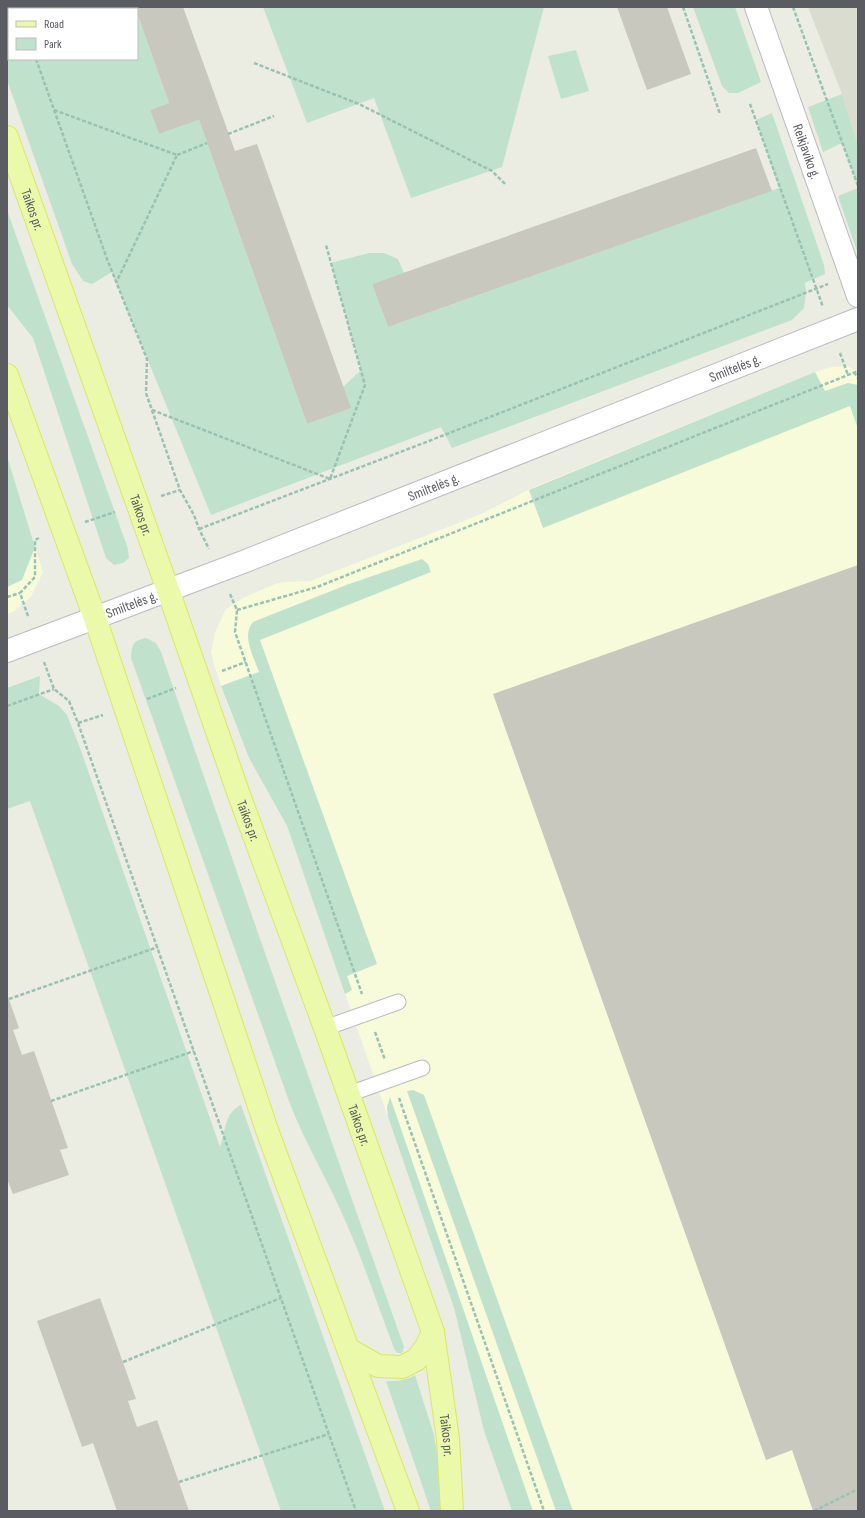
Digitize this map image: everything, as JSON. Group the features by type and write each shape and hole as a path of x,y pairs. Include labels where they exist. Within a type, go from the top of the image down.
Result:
{"main road":[{"name":"Taikos pr.","path":"7,137 238,792 349,1094 433,1332 448,1439 452,1511"},
{"path":"7,375 95,618 268,1133 408,1511"},
{"path":"348,1349 378,1366 402,1367 416,1360 426,1347 433,1332"}],"street":[{"name":"Reikjaviko g.","path":"756,7 858,296"},
{"name":"Smiltelės g.","path":"7,651 250,559 858,319"}],"lane":[{"path":"325,1028 398,1002"},
{"path":"349,1094 422,1068"}],"path":[{"path":"683,7 720,114"},
{"path":"793,7 858,186"},
{"path":"36,60 116,283 147,359 146,393 180,490"},
{"path":"254,63 359,104 492,171 506,185"},
{"path":"199,529 816,288 750,104"},
{"path":"54,110 177,155 207,143"},
{"path":"228,134 274,116"},
{"path":"116,283 177,155"},
{"path":"326,245 365,385 330,479"},
{"path":"237,610 318,588 858,371"},
{"path":"854,372 858,378"},
{"path":"152,410 330,479"},
{"path":"7,597 20,593"},
{"path":"36,640 54,689 69,701 78,723 356,1511"},
{"path":"78,723 246,662"},
{"path":"7,706 54,689"},
{"path":"9,999 158,947"},
{"path":"51,1102 194,1051"},
{"path":"123,1362 281,1298"},
{"path":"179,1482 329,1434"},
{"path":"814,1511 858,1488"}],"shaded area":[{"path":"808,7 858,7 858,145 842,94"},
{"path":"848,366 858,372 858,1511 512,1511 484,1431 454,1308 287,826 249,758 227,703 214,665 211,652 215,632 226,609 243,598 275,584 283,582 310,581 481,514 534,487 815,372 832,367"},
{"path":"7,456 43,572 31,597 13,612 7,614"}],"green space":[{"path":"7,7 135,7 8,8 8,60 138,60 138,16 169,103 150,110 159,134 199,120 307,424 350,408 343,387 361,370 331,263 369,253 384,253 398,259 404,273 372,284 388,327 779,188 756,120 772,113 824,265 825,274 805,283 806,292 804,308 792,320 452,448 441,427 211,515 112,272 92,284 83,281 72,264 7,80"},
{"path":"263,7 544,7 502,167 411,198 374,98 307,123"},
{"path":"693,7 735,7 761,82 738,93 729,93 722,86"},
{"path":"576,50 589,91 561,99 548,56"},
{"path":"842,94 858,145 858,186 842,143 823,152 808,107"},
{"path":"858,188 858,254 838,196"},
{"path":"7,210 128,549 129,558 123,563 114,565 106,558 33,338 7,305"},
{"path":"815,372 825,391 848,383 858,385 858,429 850,406 543,528 529,490"},
{"path":"7,456 35,547 22,580 7,587"},
{"path":"422,559 428,564 431,572 260,640 377,964 347,976 352,990 345,994 287,826 249,758 221,686 259,672 248,640 248,634 253,622 349,584"},
{"path":"146,638 156,643 161,652 259,936 404,1347 402,1353 397,1353 394,1348 354,1240 290,1104 131,658 135,642"},
{"path":"40,676 39,694 59,706 67,715 80,748 220,1147 228,1118 235,1108 241,1105 385,1511 281,1511 30,801 7,809 7,688"},
{"path":"413,1090 424,1095 573,1511 556,1511 407,1091"},
{"path":"390,1097 533,1511 512,1511 484,1431 454,1308 388,1117 387,1107"},
{"path":"415,1375 434,1435 440,1472 440,1511 431,1511 386,1381 405,1380"}],"building":[{"path":"135,7 183,7 235,151 257,144 351,408 307,424 199,120 159,134 150,110 169,103 138,16 138,8"},
{"path":"617,7 667,7 691,74 647,90"},
{"path":"756,148 772,191 388,327 372,284"},
{"path":"858,565 858,1511 813,1511 792,1450 766,1460 493,694"},
{"path":"7,994 19,1028 13,1030 22,1055 34,1051 68,1148 60,1150 69,1175 13,1194 7,1179"},
{"path":"100,1298 136,1399 128,1401 137,1427 157,1420 189,1511 117,1511 93,1443 82,1447 37,1321"}]}
